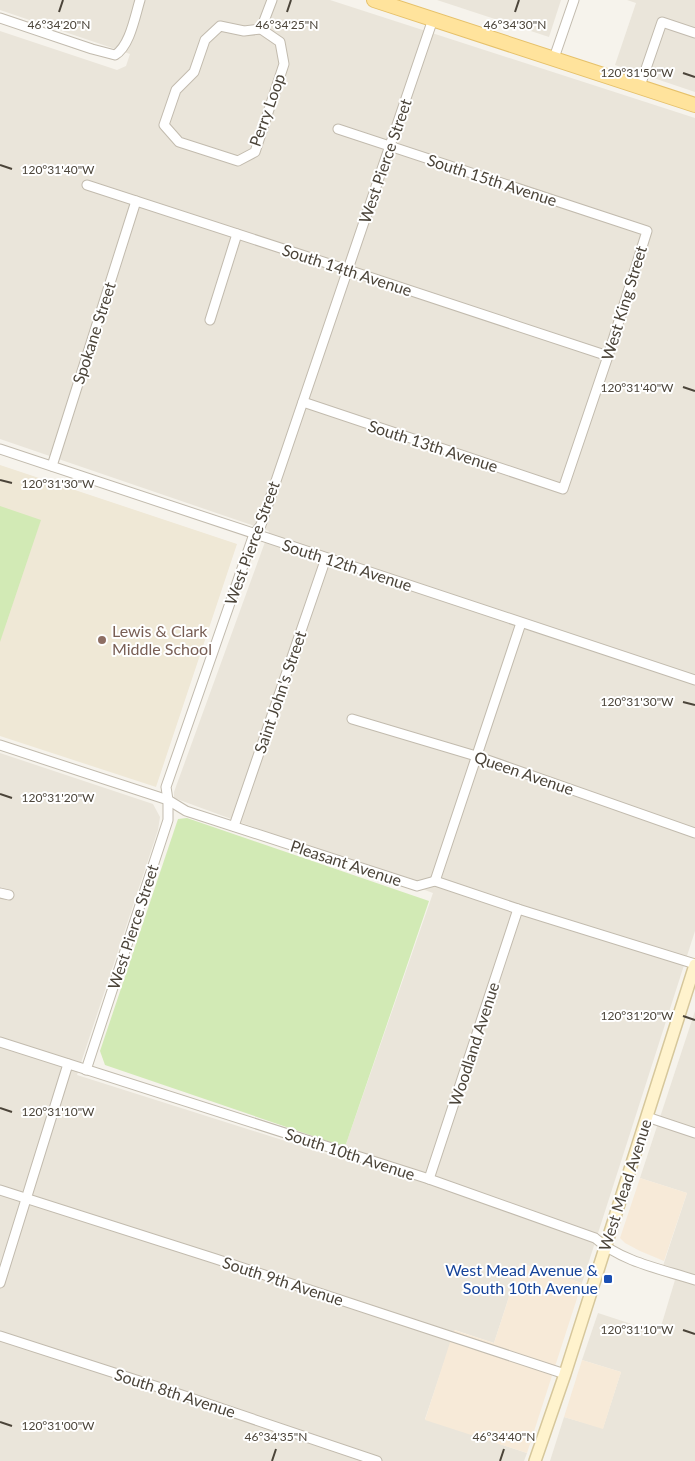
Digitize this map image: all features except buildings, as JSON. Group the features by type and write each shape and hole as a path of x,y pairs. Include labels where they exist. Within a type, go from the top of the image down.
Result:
{"main road":[{"path":"374,0 695,105"}],"street":[{"path":"0,18 115,55 122,51 140,0"},
{"path":"261,29 272,0"},
{"path":"554,58 574,0"},
{"name":"West Pierce Street","path":"86,1070 168,820 166,787 254,534 261,525 433,19"},
{"path":"640,86 662,22 695,34"},
{"name":"Perry Loop","path":"220,26 244,30 261,29 280,42 284,64 255,152 238,161 179,142 164,125 176,90 194,72 205,40 220,26"},
{"name":"South 15th Avenue","path":"338,128 646,231"},
{"name":"South 14th Avenue","path":"87,185 608,356"},
{"name":"Spokane Street","path":"52,466 136,201"},
{"name":"West King Street","path":"563,489 608,356 646,231"},
{"path":"210,320 237,234"},
{"name":"South 13th Avenue","path":"302,402 563,489"},
{"name":"South 12th Avenue","path":"0,449 695,680"},
{"name":"Saint John's Street","path":"234,826 326,558"},
{"path":"435,881 521,623"},
{"name":"Queen Avenue","path":"352,718 476,756 695,833"},
{"name":"Pleasant Avenue","path":"0,745 168,800 186,811 417,886 435,881 518,910 695,965"},
{"name":"Woodland Avenue","path":"429,1180 518,910"},
{"name":"West Mead Avenue","path":"536,1461 695,965"},
{"name":"South 10th Avenue","path":"0,1042 429,1180 595,1238 605,1246 626,1257 695,1280"},
{"path":"0,1283 68,1064"},
{"path":"647,1117 695,1133"},
{"name":"South 9th Avenue","path":"0,1190 565,1374"},
{"name":"South 8th Avenue","path":"0,1336 377,1461"}],"shaded area":[{"path":"0,0 330,0 695,118 695,931 582,1283 520,1263 494,1343 455,1330 425,1419 527,1453 524,1461 0,1461 0,753 153,804 160,817 158,830 77,1075 339,1158 345,1147 433,893 174,798 174,792 269,531 0,439 0,31 117,70 126,66 130,54 0,10"},
{"path":"437,0 561,0 549,37"},
{"path":"627,0 695,0 695,92 615,65 636,3"},
{"name":"Lewis & Clark Middle School","path":"0,465 237,544 156,787 0,736"},
{"path":"695,1011 695,1461 550,1461 564,1417 603,1428 621,1372 582,1360 598,1313 659,1333 675,1280 660,1275 687,1193 640,1178"},
{"path":"640,1178 687,1193 664,1261 640,1251 620,1238"},
{"path":"520,1263 582,1283 527,1453 425,1420 454,1330 494,1343"},
{"path":"582,1360 621,1372 603,1429 564,1417"}],"green space":[{"path":"0,506 41,520 0,642"},
{"path":"187,818 429,901 345,1147 105,1065 100,1051 178,819"}],"place":[{"name":"Lewis & Clark Middle School","path":"102,640"},
{"name":"West Mead Avenue & South 10th Avenue","path":"608,1279"}]}
